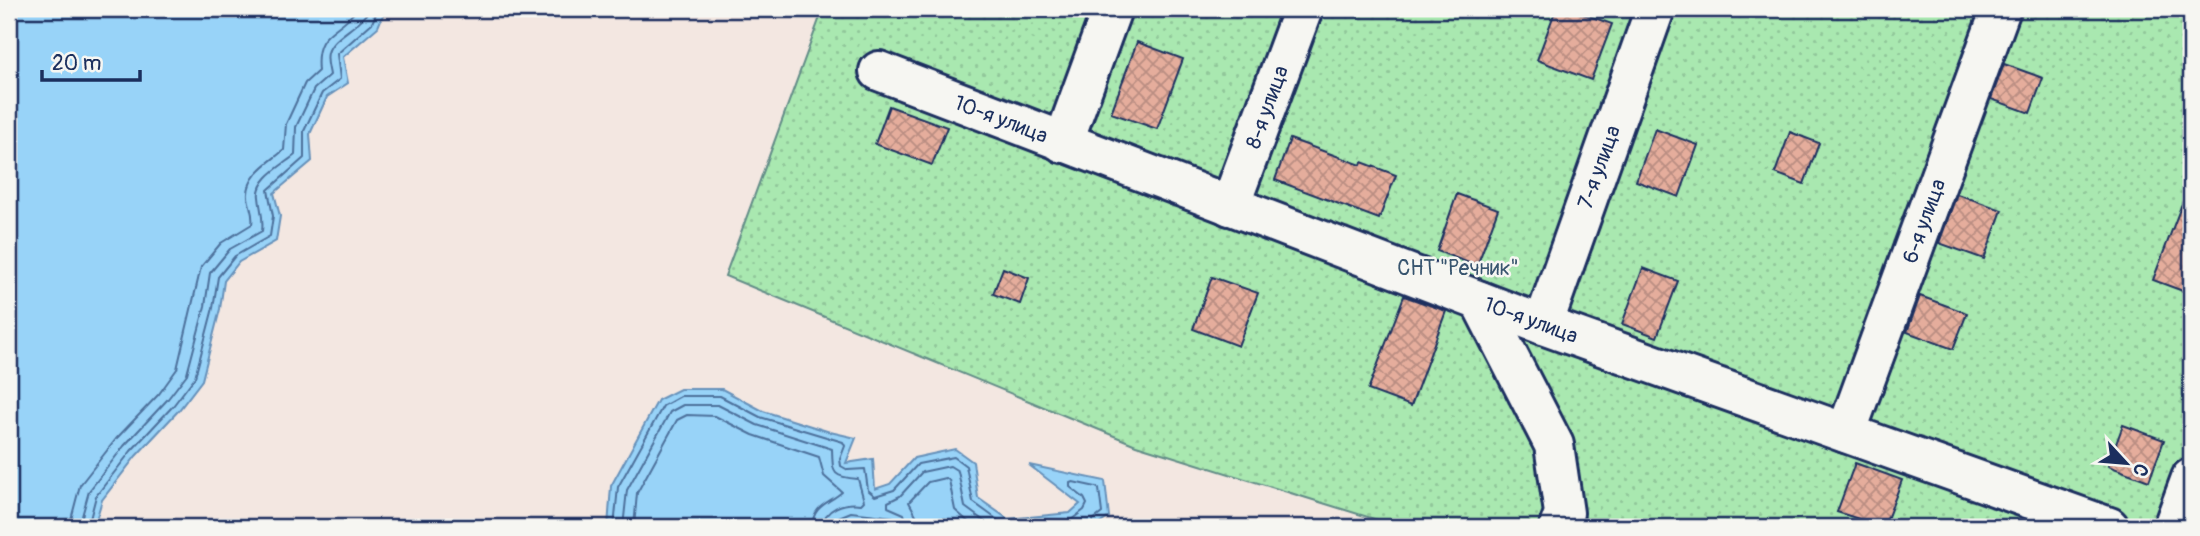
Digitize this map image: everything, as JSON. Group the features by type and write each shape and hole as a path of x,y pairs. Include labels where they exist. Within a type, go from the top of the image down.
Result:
{"street":[{"path":"1063,143 1112,9"},
{"name":"8-я улица","path":"1230,206 1303,9"},
{"name":"7-я улица","path":"1543,325 1655,9"},
{"name":"6-я улица","path":"1846,433 2001,9"},
{"name":"10-я улица","path":"879,71 1543,325 2109,527"},
{"path":"1480,301 1554,445 1564,513 1559,527"},
{"path":"2173,527 2191,478"}],"green space":[{"name":"СНТ \"Речник\"","path":"823,9 2191,9 2191,527 1400,527 1136,445 725,276"}],"water":[{"path":"9,9 388,9 385,10 378,27 343,57 348,83 327,97 310,134 312,161 274,193 280,216 276,241 239,262 224,281 220,309 202,380 102,500 94,527 9,527"},
{"path":"680,389 722,389 763,411 856,438 846,463 873,459 875,489 890,484 914,458 955,449 973,462 978,498 1008,519 1070,513 1080,504 1029,465 1105,481 1109,517 1095,527 969,527 963,524 957,527 909,527 851,519 831,527 608,527 611,486 658,400"}],"building":[{"path":"1556,9 1569,9 1612,24 1591,80 1537,60"},
{"path":"1137,42 1183,59 1157,129 1111,113"},
{"path":"2004,64 2043,78 2030,113 1991,99"},
{"path":"889,106 947,127 932,165 875,144"},
{"path":"1655,129 1698,145 1679,197 1636,181"},
{"path":"1790,132 1819,143 1804,184 1775,173"},
{"path":"1290,139 1396,175 1379,219 1275,180"},
{"path":"2188,188 2191,188 2191,294 2153,280"},
{"path":"1457,194 1498,209 1477,266 1437,251"},
{"path":"1957,194 2002,210 1984,259 1939,243"},
{"path":"1003,268 1029,278 1020,304 993,294"},
{"path":"1643,268 1678,281 1657,337 1622,324"},
{"path":"1212,277 1258,293 1238,346 1193,329"},
{"path":"1404,296 1446,311 1411,406 1368,390"},
{"path":"1920,296 1967,313 1953,349 1907,332"},
{"path":"2123,425 2164,440 2149,481 2108,466"},
{"path":"1855,463 1902,480 1884,527 1837,512"}]}
